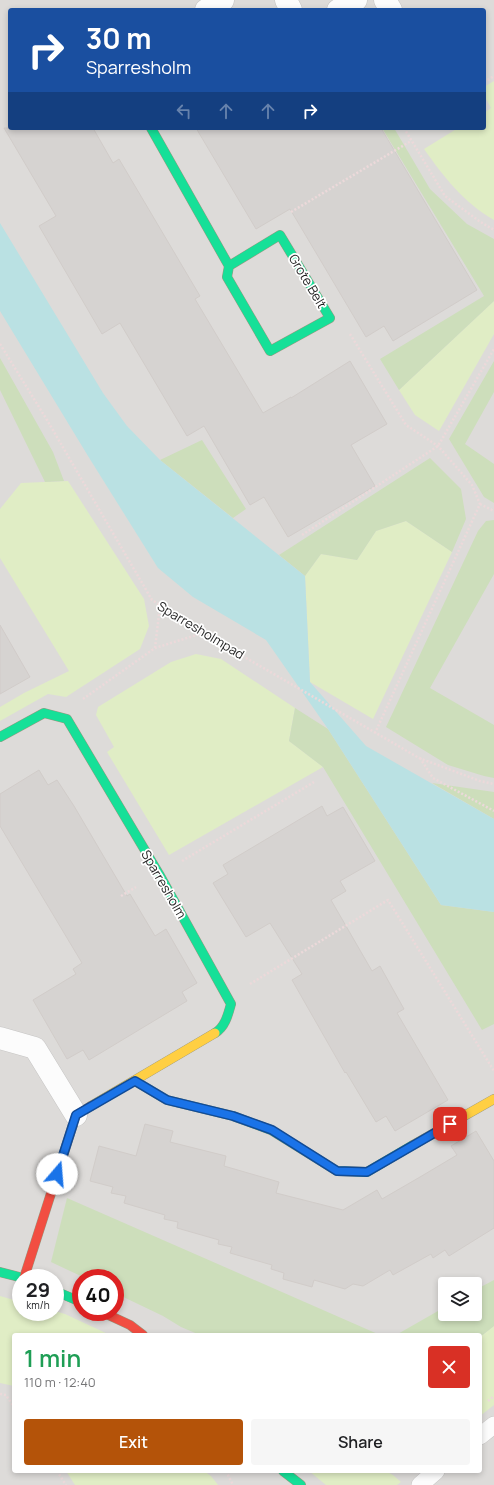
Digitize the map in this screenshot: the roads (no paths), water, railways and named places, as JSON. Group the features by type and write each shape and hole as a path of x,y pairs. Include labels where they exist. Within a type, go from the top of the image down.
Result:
{"street":[{"path":"209,8 223,0"},
{"path":"342,8 356,0"},
{"name":"Grote Belt","path":"152,130 229,266 227,277 270,351 330,318 280,235 229,266"},
{"name":"Sparresholm","path":"0,737 44,713 67,719 159,874 231,1004 226,1020 218,1031 135,1081"},
{"path":"0,1038 35,1048 76,1115"},
{"path":"26,1269 76,1115 135,1081 167,1100 233,1116 272,1130 337,1171 367,1172 493,1102"},
{"path":"0,1272 12,1275"},
{"path":"121,1321 130,1325 140,1333"},
{"path":"284,1473 290,1485"},
{"path":"286,1473 301,1485"}],"lane":[{"path":"482,1434 494,1425"},
{"path":"420,1485 434,1473"}],"water":[{"path":"0,223 103,393 127,426 160,460 305,576 310,682 366,746 494,819 494,912 441,905 328,729 266,640 193,597 158,568 0,311"}]}
